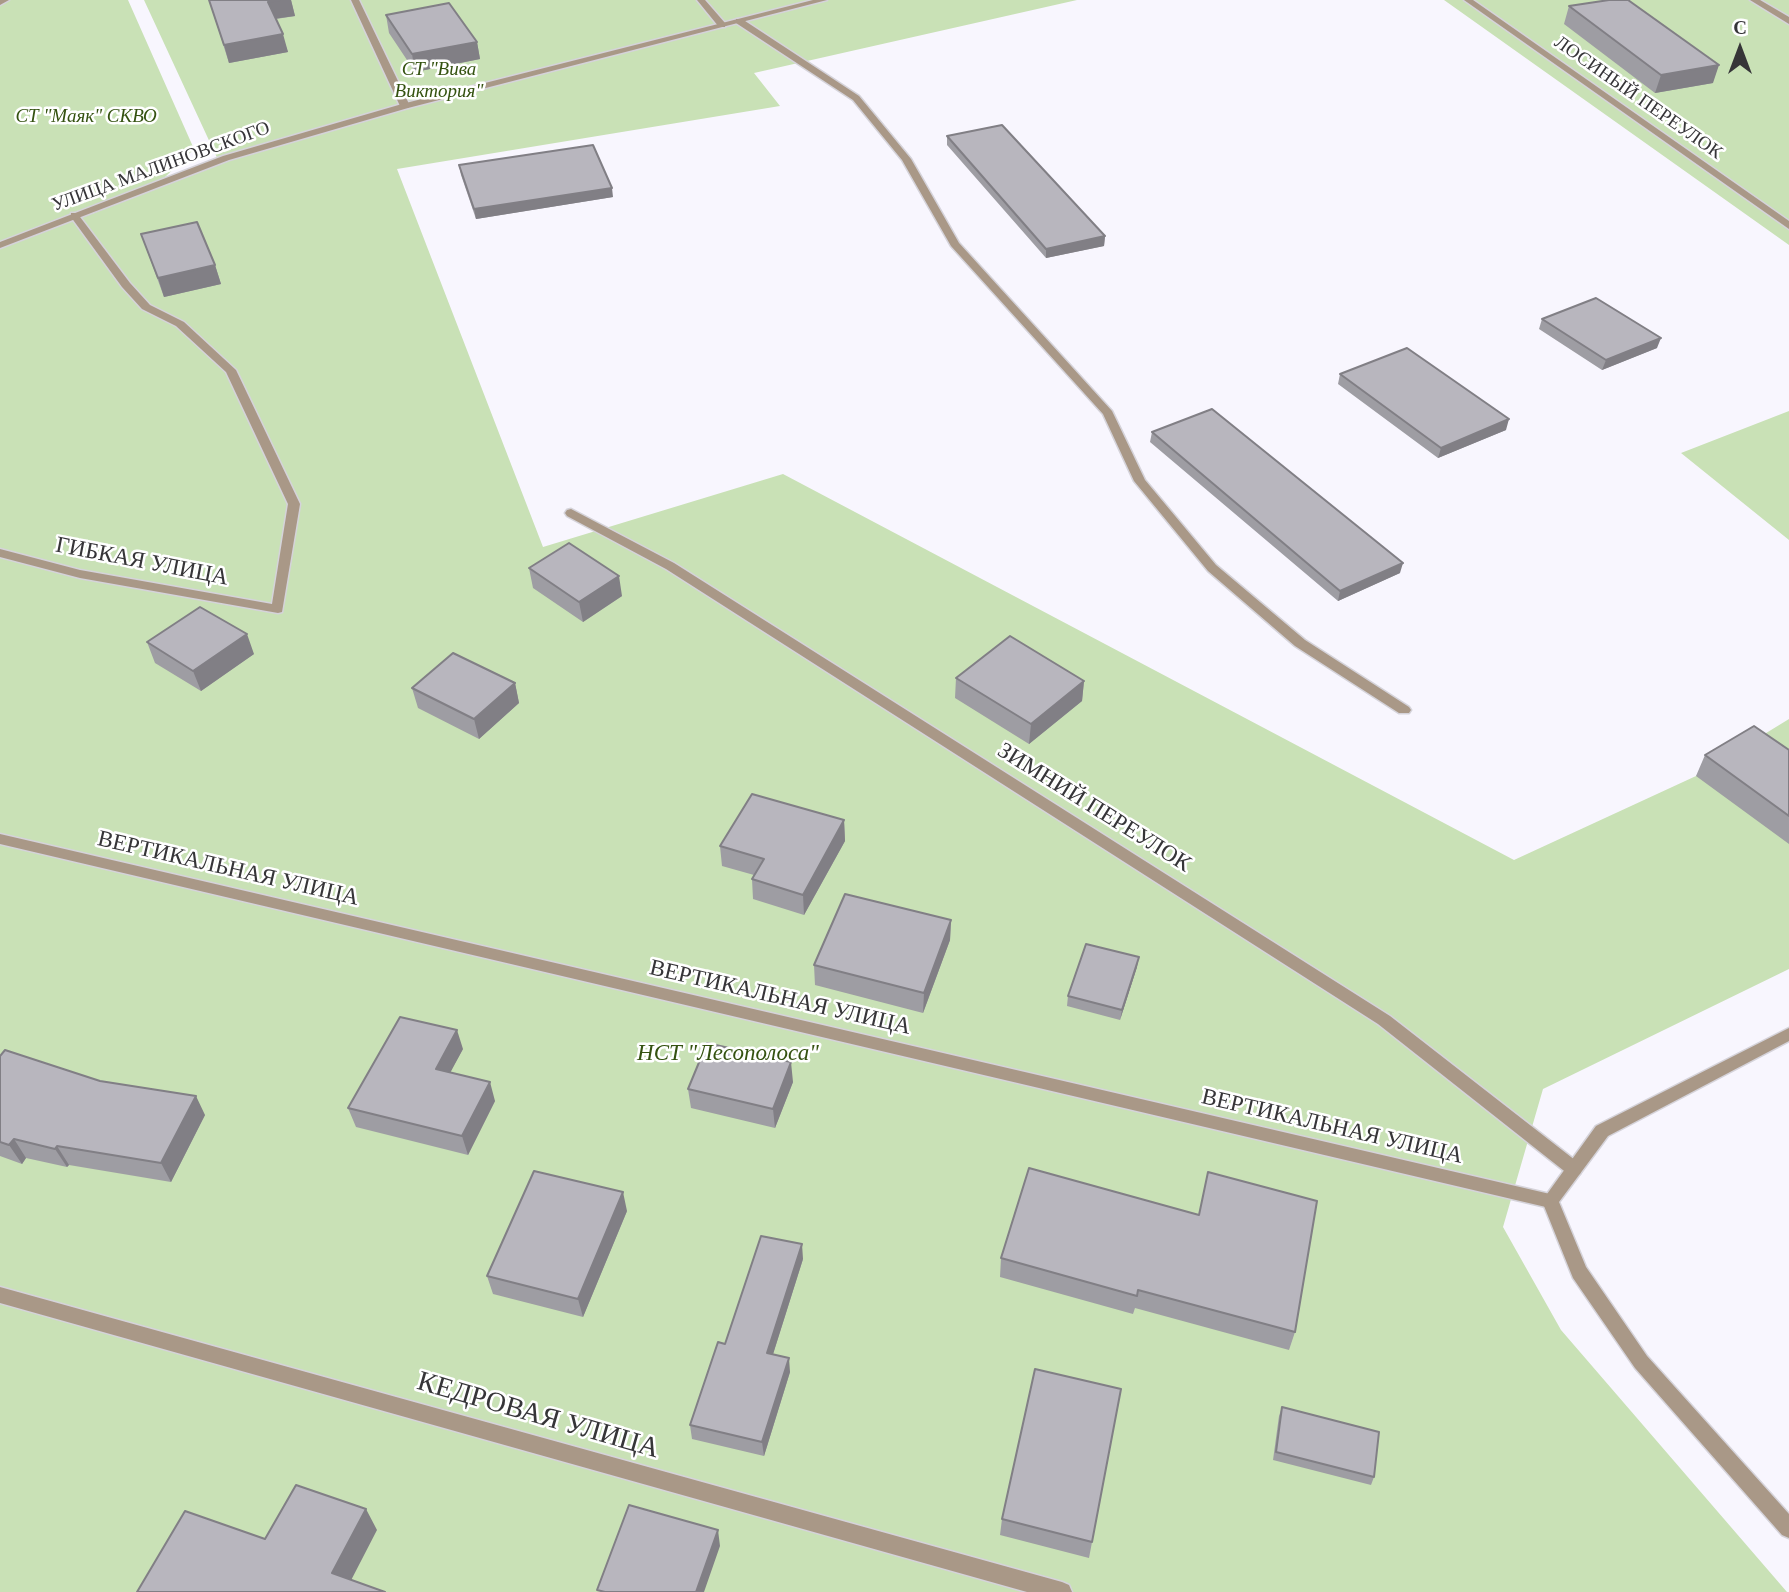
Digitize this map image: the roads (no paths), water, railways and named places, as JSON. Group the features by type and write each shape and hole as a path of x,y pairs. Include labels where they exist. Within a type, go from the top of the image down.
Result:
{"street":[{"path":"0,4 5,0"},
{"path":"355,0 405,106"},
{"path":"701,0 722,25"},
{"name":"УЛИЦА МАЛИНОВСКОГО","path":"0,245 226,158 405,106 823,0"},
{"name":"ЛОСИНЫЙ ПЕРЕУЛОК","path":"1468,0 1789,226"},
{"path":"1754,0 1789,21"},
{"path":"739,21 856,98 906,159 955,244 1108,413 1140,481 1212,568 1300,643 1404,710"},
{"name":"ГИБКАЯ УЛИЦА","path":"0,553 80,574 278,609 294,504 231,370 180,324 146,307 126,285 74,215"},
{"name":"ЗИМНИЙ ПЕРЕУЛОК","path":"571,513 670,566 1384,1020 1574,1169"},
{"name":"ВЕРТИКАЛЬНАЯ УЛИЦА","path":"0,839 1550,1201"},
{"path":"1789,1034 1602,1131 1550,1201 1579,1272 1641,1363 1789,1528"},
{"name":"КЕДРОВАЯ УЛИЦА","path":"0,1295 1062,1592"}],"park label":[{"name":"СТ \"Вива Виктория\"","path":"439,81"},
{"name":"СТ \"Маяк\" СКВО","path":"86,117"},
{"name":"НСТ \"Лесополоса\"","path":"728,1054"}]}
